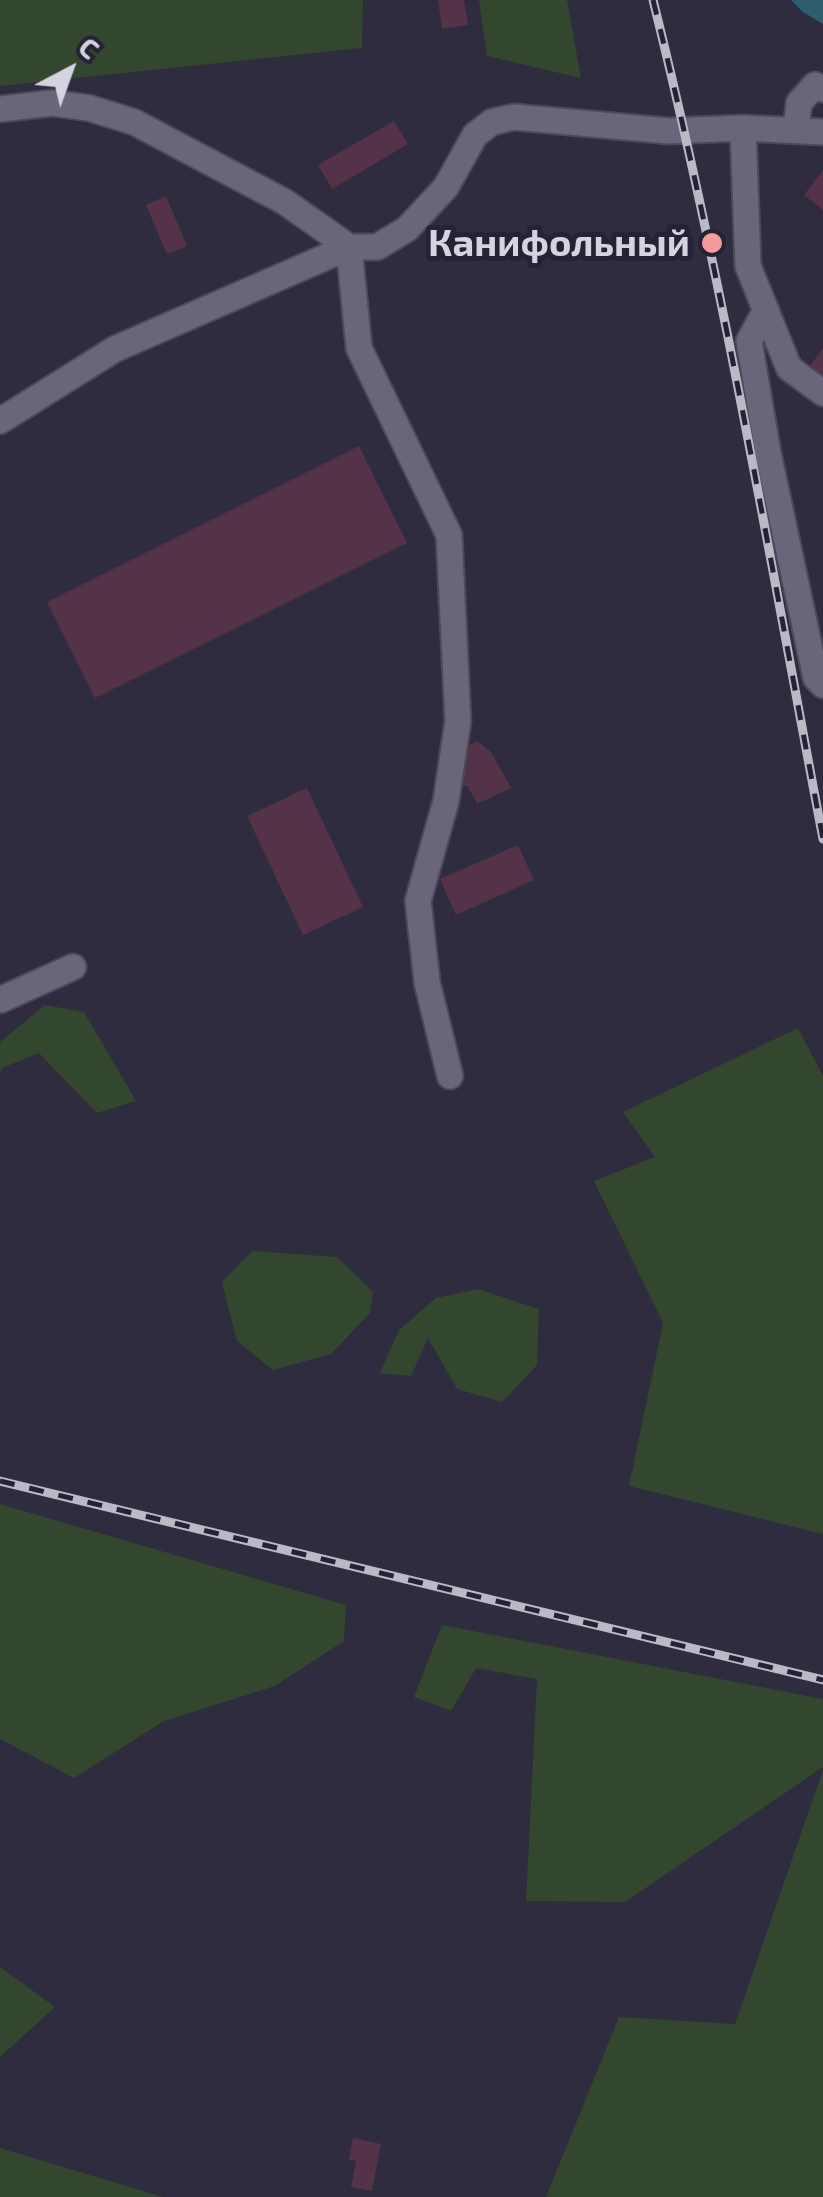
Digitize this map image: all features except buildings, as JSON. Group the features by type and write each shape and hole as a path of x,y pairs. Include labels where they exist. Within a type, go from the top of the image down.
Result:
{"street":[{"path":"796,130 799,102 815,85 823,88"},
{"path":"0,109 52,103 88,108 134,122 286,202 349,247 359,348 449,535 458,721 446,801 418,901 427,982 450,1076"},
{"path":"0,421 115,349 349,247 378,246 407,229 446,186 475,135 492,122 514,117 669,131 743,128 823,132"},
{"path":"743,128 748,266 789,368 823,393"},
{"path":"766,310 749,340 768,452 819,682"},
{"path":"0,1000 74,968"}],"green space":[{"path":"0,0 363,0 362,48 0,86"},
{"path":"479,0 567,0 581,78 487,56"},
{"path":"45,1005 84,1012 136,1101 97,1113 39,1053 2,1068 0,1075 0,1042"},
{"path":"798,1028 823,1076 823,1534 629,1486 663,1323 594,1181 655,1157 623,1112"},
{"path":"252,1251 337,1257 373,1292 370,1313 331,1354 273,1370 237,1341 222,1282"},
{"path":"478,1289 539,1309 537,1365 502,1402 457,1389 428,1338 411,1376 380,1373 399,1330 436,1298"},
{"path":"0,1504 346,1605 344,1641 275,1686 164,1721 74,1778 0,1739"},
{"path":"442,1625 823,1699 823,1767 625,1902 526,1901 537,1679 476,1668 451,1711 414,1697"},
{"path":"823,1770 823,2197 546,2197 619,2017 735,2024"},
{"path":"0,1967 55,2007 0,2057"},
{"path":"0,2148 163,2197 0,2197"}],"water":[{"path":"791,0 823,0 823,24 803,12"}],"railway":[{"path":"653,0 723,313 823,839"},
{"path":"0,1481 823,1680"}],"place":[{"name":"Канифольный","path":"712,243"}]}
